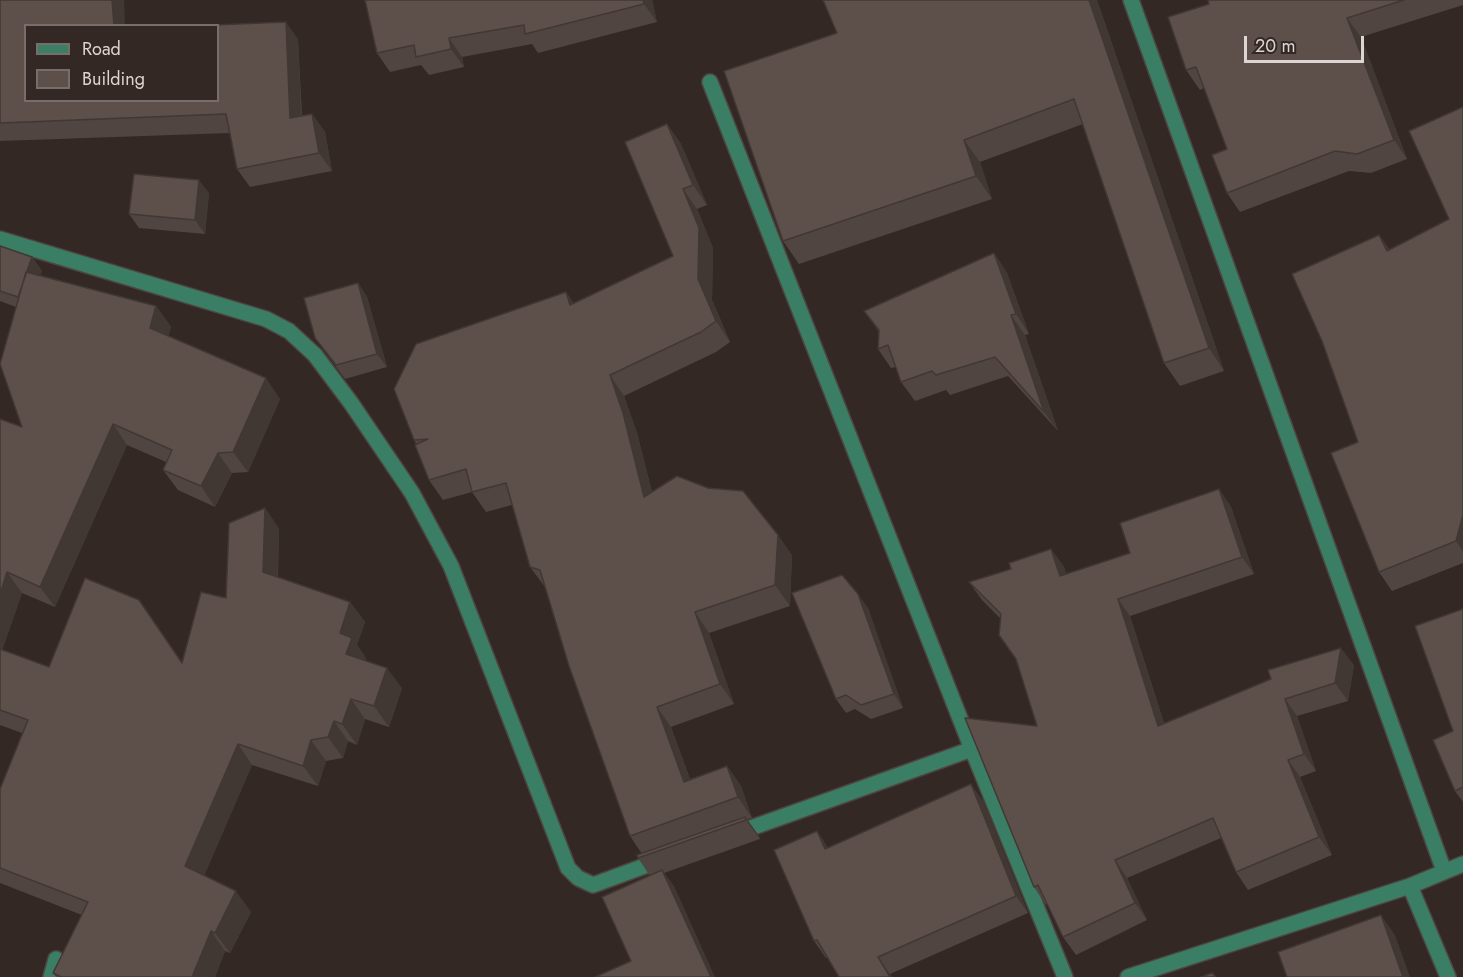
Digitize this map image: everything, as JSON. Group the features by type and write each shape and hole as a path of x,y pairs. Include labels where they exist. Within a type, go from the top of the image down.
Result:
{"street":[{"path":"1131,0 1444,871"},
{"path":"710,82 972,749 1065,977"},
{"path":"0,239 266,320 289,331 315,355 351,403 412,493 451,566 568,868 578,878 593,885 671,857"},
{"path":"716,841 972,749"},
{"path":"1128,977 1410,886 1463,864"},
{"path":"1410,886 1448,977"},
{"path":"51,977 56,959"}],"building":[{"path":"0,0 112,0 114,24 24,24 24,102 219,102 219,25 286,22 290,118 312,114 319,153 237,169 226,114 0,123"},
{"path":"365,0 643,0 644,4 525,34 524,25 449,38 451,49 416,57 414,45 377,53"},
{"path":"823,0 1089,0 1209,348 1164,363 1074,99 964,140 976,176 783,241 724,71 837,33"},
{"path":"1208,0 1404,0 1347,18 1394,140 1357,154 1335,151 1227,193 1212,155 1227,149 1196,67 1186,70 1168,17 1209,4"},
{"path":"1463,107 1463,515 1456,541 1379,572 1331,453 1358,442 1322,341 1292,274 1379,235 1387,251 1449,219 1409,131"},
{"path":"667,124 693,185 683,189 699,228 698,279 716,321 701,332 610,375 623,413 644,497 677,476 708,488 743,491 778,535 775,585 695,612 720,684 657,707 684,782 727,766 738,797 630,836 569,666 540,570 530,567 506,483 472,492 466,469 429,480 415,445 428,439 414,440 394,389 416,344 566,292 570,305 673,256 625,142"},
{"path":"134,174 199,180 195,220 129,214"},
{"path":"0,246 32,257 18,297 0,291"},
{"path":"994,253 1016,314 1011,315 1044,412 995,357 936,375 932,371 901,382 888,345 878,349 879,330 864,311"},
{"path":"26,272 156,306 150,328 266,378 233,452 218,453 201,486 163,470 172,450 113,424 40,587 7,572 0,594 0,419 22,427 0,364"},
{"path":"358,283 377,354 336,365 315,338 304,298"},
{"path":"1219,489 1242,557 1118,599 1158,726 1271,679 1268,670 1341,648 1335,683 1285,699 1304,754 1288,760 1319,837 1236,872 1213,818 1115,860 1135,903 1063,937 1038,885 1034,887 965,718 1037,726 1016,659 999,635 1001,614 969,582 1011,569 1009,563 1051,549 1060,576 1130,553 1120,523"},
{"path":"265,508 263,572 350,602 340,633 352,638 346,654 387,668 374,706 351,699 342,724 334,721 328,737 311,740 303,766 238,744 185,866 236,891 215,933 211,931 192,977 61,977 53,973 88,902 0,868 0,789 28,720 0,710 0,649 49,667 85,578 139,600 182,663 201,592 226,598 229,523"},
{"path":"842,575 858,594 894,694 861,705 846,695 836,699 792,593"},
{"path":"1463,609 1463,787 1455,791 1433,740 1453,731 1415,626"},
{"path":"971,784 1016,896 878,957 890,977 839,977 817,940 814,941 774,850 817,831 825,849"},
{"path":"745,817 746,820 638,858 637,855"},
{"path":"662,870 711,977 595,977 631,961 602,897"},
{"path":"1381,915 1403,977 1287,977 1278,952"},
{"path":"1212,973 1216,977 1201,977"}]}
